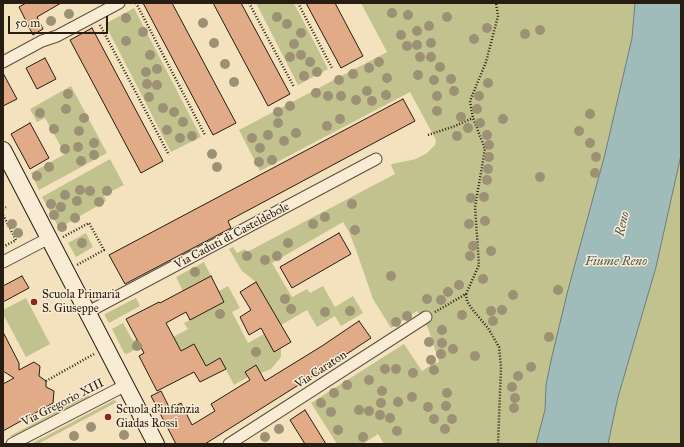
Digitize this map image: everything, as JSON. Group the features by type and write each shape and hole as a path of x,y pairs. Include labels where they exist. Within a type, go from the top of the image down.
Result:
{"street":[{"path":"3,62 42,41 57,36 119,3"},
{"path":"3,150 55,238 88,312 156,444"},
{"name":"Via Caduti di Casteldebole","path":"88,312 376,159"},
{"path":"3,262 55,238"},
{"name":"Via Caraton","path":"230,444 426,317"},
{"name":"Via Gregorio XIII","path":"12,444 126,385"}],"path":[{"path":"136,3 205,135"},
{"path":"249,3 294,87"},
{"path":"298,3 332,68"},
{"path":"426,317 466,294 480,265 475,207 485,149 473,118 470,101 486,62 498,16 496,3"},
{"path":"99,23 169,155"},
{"path":"428,135 473,118"},
{"path":"3,216 16,240 3,247"},
{"path":"55,238 89,223 104,250 76,266"},
{"path":"466,294 472,309 488,328 499,347 501,367 498,444"},
{"path":"46,380 96,353"}],"green space":[{"path":"256,3 294,3 328,69 298,85"},
{"path":"361,3 635,3 632,38 605,154 546,385 545,410 536,444 384,444 378,434 363,444 337,444 311,403 404,344 422,371 439,362 428,328 417,311 391,328 373,299 349,232 343,222 272,263 292,297 307,289 310,293 323,286 335,307 353,296 363,313 341,326 335,316 317,327 307,310 281,325 256,282 242,271 229,249 233,247 237,253 245,249 247,252 395,174 391,165 392,164 416,159 427,153 435,145 436,140 410,92 260,171 239,130 387,52"},
{"path":"134,8 201,137 171,152 105,24"},
{"path":"71,86 107,153 39,190 31,173 65,154 45,118 37,122 30,109"},
{"path":"681,155 681,444 608,444 618,397 656,267"},
{"path":"110,159 124,185 104,195 106,201 59,228 42,197"},
{"path":"86,233 93,247 76,257 68,243"},
{"path":"204,262 211,276 183,291 176,277"},
{"path":"228,286 240,308 232,312 248,343 264,334 274,352 281,348 281,357 271,369 261,373 256,365 245,372 248,377 234,385 220,358 191,374 184,361 188,347 171,356 173,337 188,329 184,323 224,302 219,291"},
{"path":"26,298 50,344 26,357 3,314 3,310"},
{"path":"136,298 140,306 109,323 105,314"},
{"path":"123,323 133,341 140,337 143,345 127,354 124,353 112,329"},
{"path":"89,394 89,397 12,437 10,436"},
{"path":"114,400 117,402 38,444 31,444"}],"water":[{"name":"Fiume Reno","path":"635,3 681,3 681,155 656,267 618,397 608,444 536,444 545,410 546,385 552,356 568,290 605,154 632,38"}],"building":[{"path":"26,3 61,3 37,17 43,29 33,35 19,7"},
{"path":"143,3 172,3 236,123 213,135"},
{"path":"213,3 241,3 290,94 268,106"},
{"path":"306,3 335,3 363,56 341,68"},
{"path":"92,28 163,161 141,173 70,40"},
{"path":"45,58 56,79 37,89 26,68"},
{"path":"3,73 17,99 3,106"},
{"path":"403,99 415,121 228,221 231,228 125,284 109,255"},
{"path":"30,123 49,158 30,169 11,134"},
{"path":"339,233 351,254 292,288 280,267"},
{"path":"22,276 29,288 3,302 3,286"},
{"path":"211,276 224,302 190,320 186,312 166,323 181,351 194,344 206,366 220,358 226,369 200,382 194,372 157,391 139,356 144,353 126,319"},
{"path":"256,282 291,342 274,352 261,328 249,335 240,317 251,310 240,292"},
{"path":"359,321 371,338 205,444 176,444 151,396 161,391 170,409 181,403 192,425 215,411 211,404 250,380 245,372 256,365 265,381"},
{"path":"3,332 19,363 19,370 34,362 40,366 39,376 46,381 46,387 54,391 53,403 3,431 3,384 14,378 3,371"},
{"path":"305,410 326,444 305,444 290,420"}],"place":[{"name":"Scuola Primaria S. Giuseppe","path":"34,302"},
{"name":"Scuola d'infanzia Giadas Rossi","path":"108,417"}],"water label":[{"name":"Reno","path":"623,224"}]}
